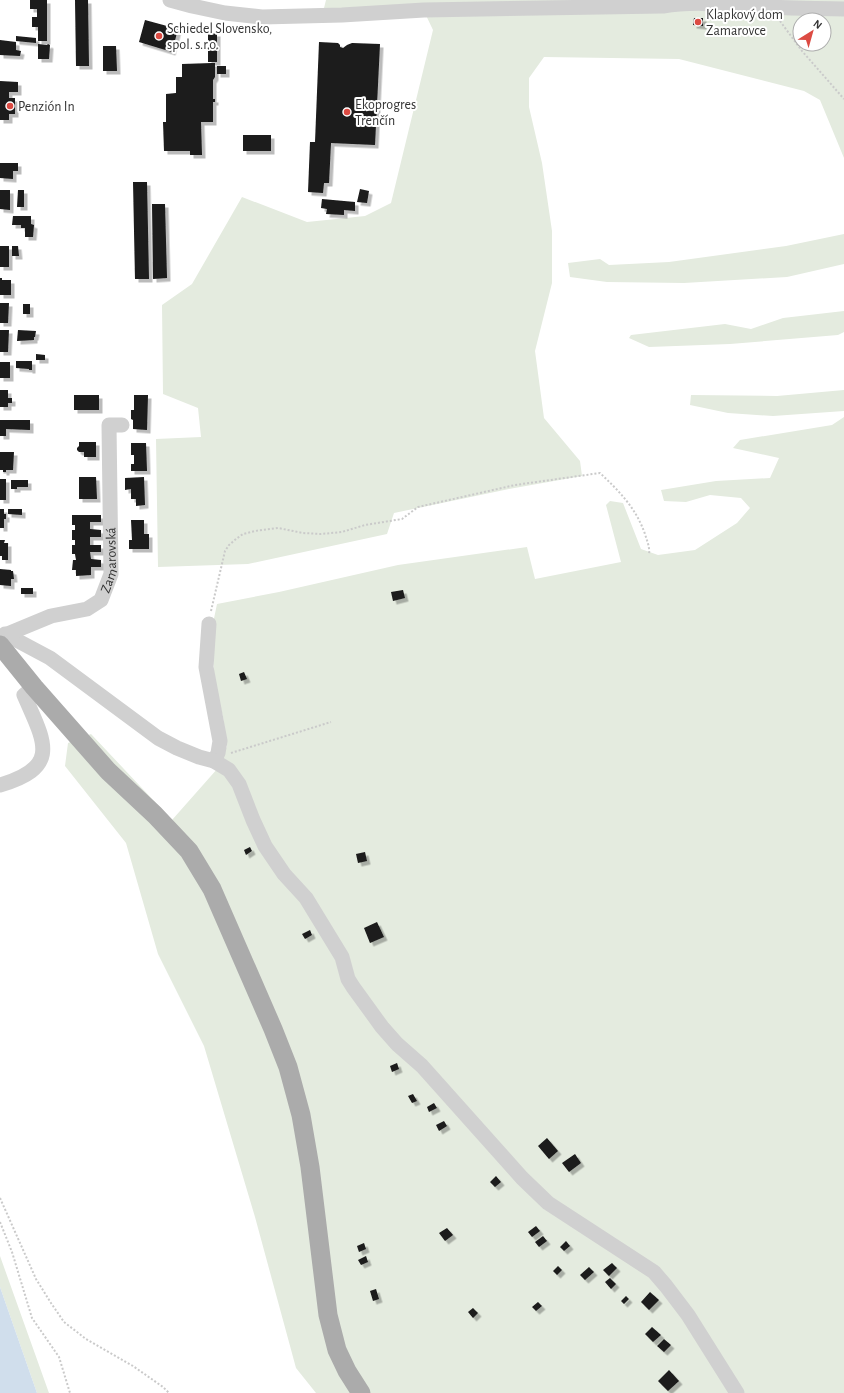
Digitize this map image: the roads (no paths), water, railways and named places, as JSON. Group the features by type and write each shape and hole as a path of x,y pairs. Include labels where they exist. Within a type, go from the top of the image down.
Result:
{"main road":[{"path":"2,639 34,687 108,772 155,815 189,851 212,889 288,1067 301,1115 328,1315 338,1350 347,1371 361,1393"}],"street":[{"path":"170,0 225,13 255,16 313,16 586,3 663,6 673,4 718,3 774,7 844,9"},
{"name":"Zamarovská","path":"2,639 52,616 87,609 101,600 111,574 109,425 122,425"},
{"path":"208,624 206,666 220,741 218,753 214,761"},
{"path":"2,639 50,658 158,738 177,748 214,761 229,770 239,784 265,846 284,874 306,898 342,957 348,979 382,1027 422,1066 522,1178 548,1203 654,1272 688,1315 738,1393"},
{"path":"0,785 28,774 37,766 42,756 42,744 39,729 24,695 34,687"}],"water":[{"path":"0,1287 37,1393 0,1393"}],"place":[{"name":"Klapkový dom Zamarovce","path":"698,22"},
{"name":"Schiedel Slovensko, spol. s.r.o.","path":"159,36"},
{"name":"Penzión In","path":"10,106"},
{"name":"Ekoprogres Trenčín","path":"347,112"}]}
